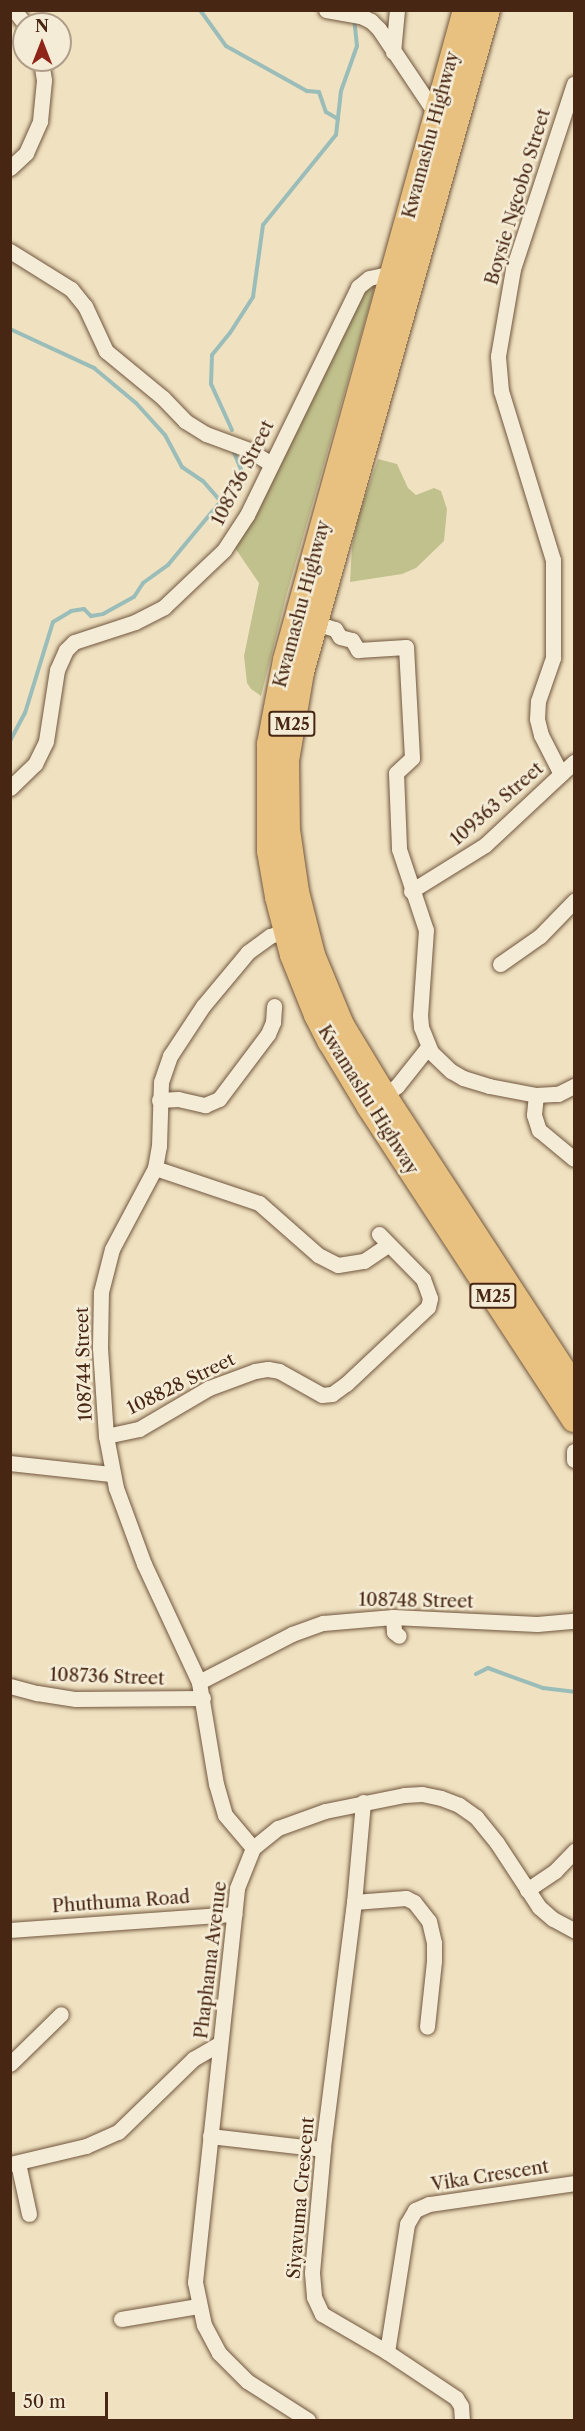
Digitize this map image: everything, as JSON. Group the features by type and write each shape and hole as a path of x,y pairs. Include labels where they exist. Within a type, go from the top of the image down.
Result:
{"main road":[{"name":"Kwamashu Highway","path":"295,927 293,873 288,830 287,761 302,672 404,271 436,114 465,10"},
{"name":"Kwamashu Highway","path":"488,10 404,271 285,660 274,710 268,773 269,851 295,927 313,955 377,1102 574,1420"},
{"name":"Kwamashu Highway","path":"377,1102 574,1386"}],"street":[{"path":"326,10 361,16 371,21 436,114"},
{"path":"393,52 397,10"},
{"path":"10,168 26,153 40,121 43,72"},
{"name":"Boysie Ngcobo Street","path":"561,774 541,735 537,719 538,701 553,658 554,560 501,391 498,356 513,269 574,84"},
{"path":"10,251 71,289 85,306 106,351 163,398 196,429 249,450 271,464"},
{"name":"108736 Street","path":"10,788 35,764 46,741 57,670 66,650 74,642 86,636 149,616 185,589 224,550 237,533 358,287 369,278 404,271"},
{"path":"315,623 335,629 340,637 352,640 358,650 406,647 412,758 396,773 399,849 411,891 426,930 419,1009 421,1027 428,1047 441,1063 462,1078 536,1095 558,1094 574,1086"},
{"name":"109363 Street","path":"411,891 485,844 574,762"},
{"path":"500,964 540,936 574,901"},
{"name":"108744 Street","path":"253,1848 235,1830 220,1800 199,1682 144,1564 112,1474 106,1436 100,1347 103,1280 112,1249 155,1168 159,1146 159,1100 164,1069 187,1028 248,952 270,936 295,927"},
{"path":"159,1100 178,1099 206,1104 219,1099 268,1034 273,1022 274,1006"},
{"path":"377,1102 397,1086 428,1047"},
{"path":"536,1095 534,1115 539,1130 574,1159"},
{"name":"108828 Street","path":"106,1436 139,1429 209,1388 255,1371 279,1371 322,1395 337,1392 373,1362 428,1307 430,1298 423,1279 383,1239 364,1261 338,1265 318,1255 259,1203 155,1168"},
{"path":"10,1463 112,1474"},
{"path":"393,1617 394,1632 399,1636"},
{"name":"108748 Street","path":"199,1682 310,1627 393,1617 537,1624 574,1621"},
{"name":"108736 Street","path":"10,1686 38,1694 76,1699 203,1698"},
{"name":"Phaphama Avenue","path":"308,2421 272,2400 233,2370 210,2338 198,2306 194,2270 234,1914 241,1875 253,1848 264,1837 296,1819 363,1802 422,1794 459,1805 476,1817 497,1843 527,1890 546,1913 574,1930"},
{"name":"Siyavuma Crescent","path":"363,1802 354,1902 323,2149 312,2273 317,2307 333,2321 387,2352 456,2398 461,2406 462,2421"},
{"path":"527,1890 555,1871 574,1851"},
{"path":"354,1902 406,1898 414,1902 429,1921 434,1943 434,1961 427,2027"},
{"name":"Phuthuma Road","path":"10,1930 234,1914"},
{"path":"10,2064 61,2014"},
{"path":"28,2214 14,2164 86,2146 118,2132 193,2060 219,2044"},
{"path":"210,2136 323,2149"},
{"name":"Vika Crescent","path":"387,2352 407,2224 415,2210 429,2204 574,2183"},
{"path":"121,2319 198,2306"}],"green space":[{"path":"375,286 287,593 261,696 247,683 244,656 259,583 235,548 258,511 361,296"},
{"path":"378,459 397,464 408,488 416,495 434,488 441,491 447,509 444,541 416,568 402,574 350,582 352,547 359,515"}],"waterway":[{"path":"200,10 226,46 307,91 319,92 326,112 338,119"},
{"path":"232,430 211,384 212,355 230,333 253,297 263,225 336,135 341,91 357,46 354,19"},
{"path":"10,329 94,368 136,403 165,435 182,467 203,481 221,502"},
{"path":"10,741 25,713 53,622 71,611 84,609 91,616 103,614 134,597 143,583 168,565 230,490 242,472 233,450"},
{"path":"476,1674 488,1668 543,1688 574,1692"}]}
